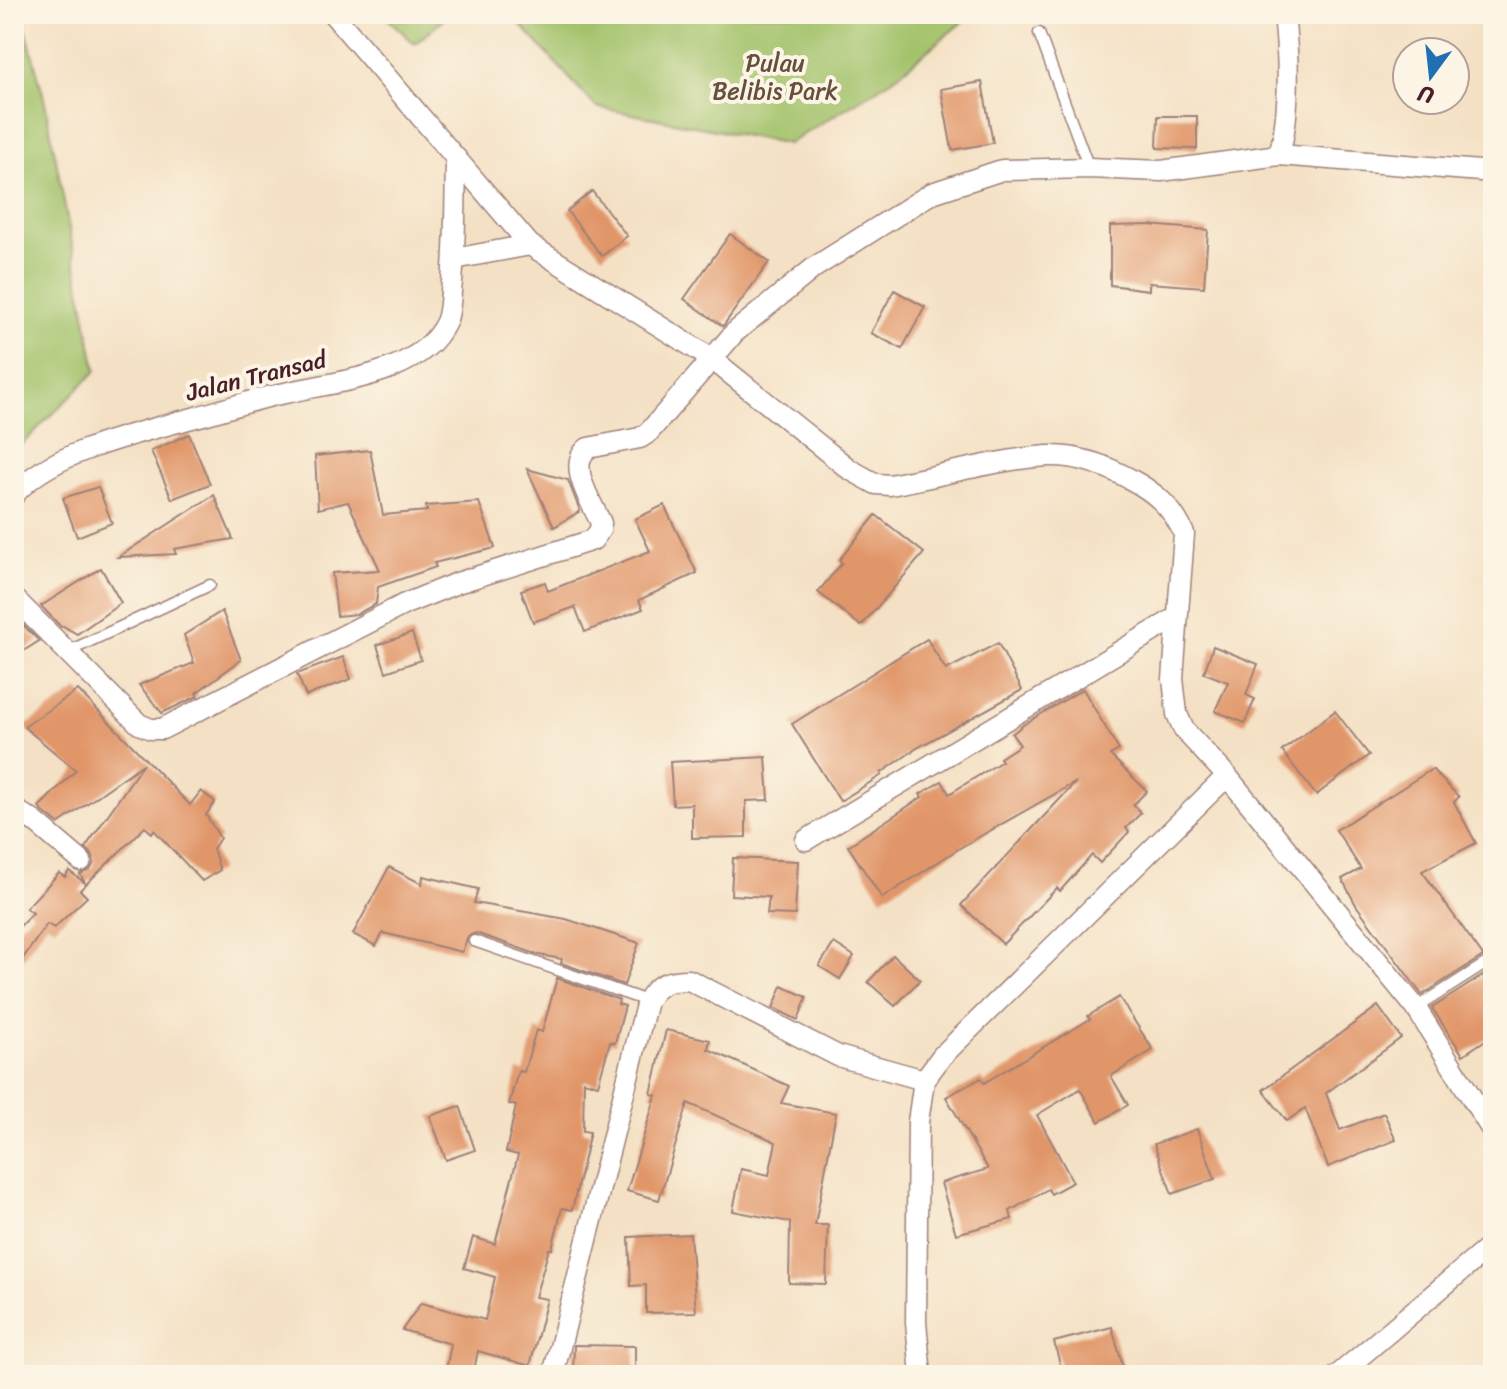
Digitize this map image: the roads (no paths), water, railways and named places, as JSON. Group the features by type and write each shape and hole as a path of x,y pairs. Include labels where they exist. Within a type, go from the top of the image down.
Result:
{"street":[{"path":"333,14 530,245 712,359 849,469 876,484 890,485 1049,456 1094,462 1143,486 1177,516 1184,534 1173,679 1177,714 1184,730 1227,776 1416,1008 1493,1132"},
{"path":"1279,155 1285,133 1288,52 1284,14"},
{"path":"14,598 139,724 162,729 405,604 457,583 593,540 601,523 580,472 578,464 582,453 588,448 640,438 648,433 734,333 815,267 932,193 1002,170 1089,168 1161,171 1279,155 1493,172"},
{"name":"Jalan Transad","path":"14,495 22,486 56,464 106,442 283,393 366,376 407,360 435,341 448,319 454,259 456,158"},
{"path":"454,259 530,245"},
{"path":"806,840 1177,617"},
{"path":"921,1375 916,1306 918,1122 924,1080 942,1056 1227,776"},
{"path":"14,809 34,821 81,861"},
{"path":"553,1375 647,1001 653,989 663,983 689,980 838,1056 924,1080"},
{"path":"1338,1375 1493,1244"}],"lane":[{"path":"1039,33 1089,168"},
{"path":"67,652 210,585"},
{"path":"474,941 647,1001"},
{"path":"1416,1008 1493,959"}],"park label":[{"name":"Pulau Belibis Park","path":"775,77"}]}
